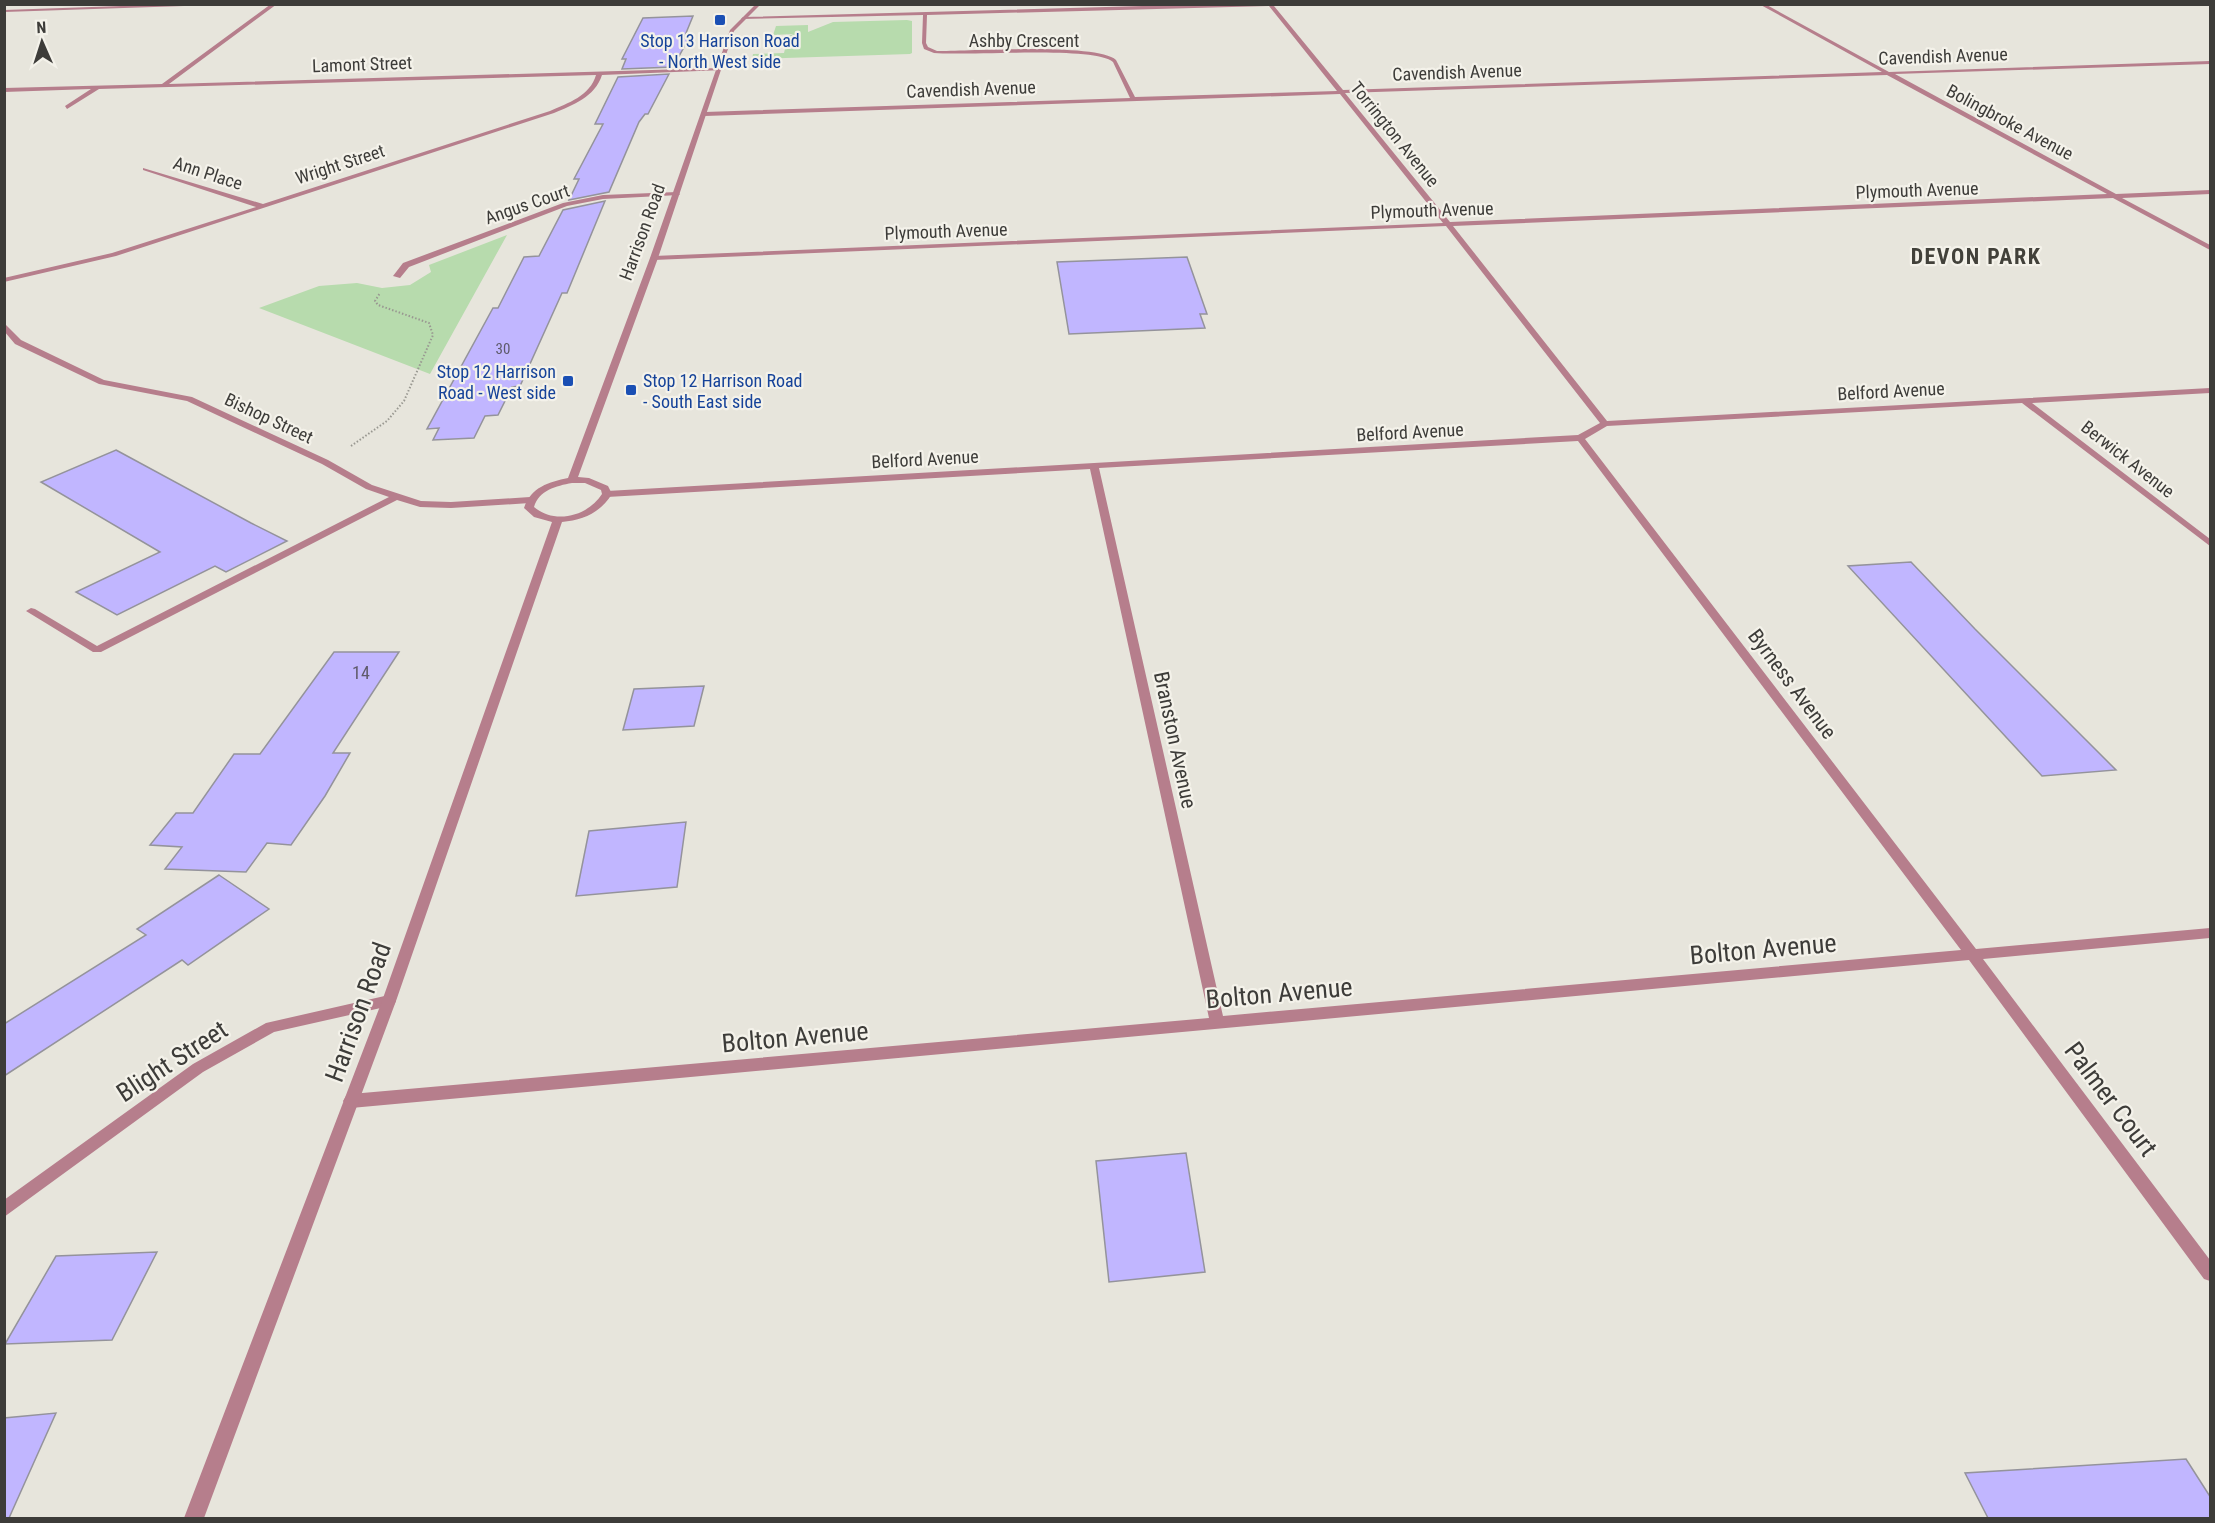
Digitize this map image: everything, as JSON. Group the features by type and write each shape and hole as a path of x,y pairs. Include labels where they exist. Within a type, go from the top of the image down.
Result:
{"street":[{"path":"4,11 243,4"},
{"path":"164,86 275,4"},
{"name":"Harrison Road","path":"572,480 677,194 732,30 759,4"},
{"path":"743,18 1287,4"},
{"name":"Bolingbroke Avenue","path":"1761,4 2211,248"},
{"name":"Torrington Avenue","path":"1271,5 1605,424"},
{"name":"Ashby Crescent","path":"925,14 924,43 926,48 945,52 1080,53 1107,56 1114,60 1133,98"},
{"name":"Cavendish Avenue","path":"705,114 2211,62"},
{"name":"Lamont Street","path":"4,90 720,70"},
{"name":"Wright Street","path":"4,280 114,255 552,112 582,98 598,83 600,72"},
{"path":"67,107 99,87"},
{"name":"Ann Place","path":"145,169 261,206"},
{"name":"Plymouth Avenue","path":"654,258 2211,192"},
{"name":"Angus Court","path":"397,276 406,265 565,204 603,197 677,194"},
{"name":"Wright Street","path":"4,288 75,263"},
{"name":"Bishop Street","path":"4,326 18,342 102,382 189,399 325,462 369,487 420,504 530,500"},
{"name":"Belford Avenue","path":"607,494 1580,438 1605,424 2211,390"},
{"name":"Berwick Avenue","path":"2025,400 2211,543"},
{"name":"Byrness Avenue","path":"1580,438 1972,954"},
{"name":"Branston Avenue","path":"1094,466 1217,1023"},
{"path":"572,480 597,483 604,488 607,494 603,503 592,511 576,517 558,519 534,514 529,508 530,500 546,487 572,480"},
{"path":"31,611 97,650 397,496"},
{"name":"Harrison Road","path":"194,1518 389,1001 558,519"},
{"name":"Bolton Avenue","path":"351,1101 2211,933"},
{"name":"Palmer Court","path":"1972,954 2211,1273"},
{"name":"Blight Street","path":"4,1210 198,1068 271,1027 389,1001"}],"path":[{"path":"325,462 387,421 404,401 433,334 429,323 378,305 375,301 382,288 397,276"}],"green space":[{"path":"912,21 912,53 910,54 752,59 753,54 784,53 788,36 794,34 773,35 776,26 808,25 808,32 833,22"},
{"path":"507,235 430,374 259,308 319,286 357,283 382,288 410,285 431,272 429,265"}],"building":[{"path":"693,16 684,38 689,38 673,67 622,69 626,59 622,59 643,18"},
{"path":"669,74 648,114 645,114 639,122 609,192 569,200 579,179 574,179 603,124 595,124 618,77"},
{"path":"605,201 567,293 562,293 520,386 512,387 498,415 485,416 474,438 433,440 439,428 427,429 493,308 498,308 524,257 539,256 563,210"},
{"path":"1187,257 1207,314 1200,314 1205,328 1069,334 1057,262"},
{"path":"116,450 287,541 226,572 215,566 117,615 76,592 160,552 41,482"},
{"path":"1911,562 2116,770 2042,776 1848,566"},
{"path":"334,652 399,652 333,753 350,753 325,796 291,845 267,843 246,872 165,869 182,847 150,845 176,813 193,813 234,754 260,754"},
{"path":"704,686 694,726 623,730 634,689"},
{"path":"686,822 677,887 576,896 589,831"},
{"path":"219,875 269,909 188,965 182,960 4,1076 4,1024 146,935 137,929"},
{"path":"1186,1153 1205,1272 1109,1282 1096,1161"},
{"path":"157,1252 112,1340 5,1344 56,1256"},
{"path":"56,1413 9,1518 4,1518 4,1418"},
{"path":"2186,1459 2211,1498 2211,1518 1988,1518 1965,1473"}],"place":[{"name":"Stop 13 Harrison Road - North West side","path":"720,20"},
{"name":"Stop 12 Harrison Road - West side","path":"568,381"},
{"name":"Stop 12 Harrison Road - South East side","path":"631,390"}],"district":[{"name":"DEVON PARK","path":"1976,256"}]}
